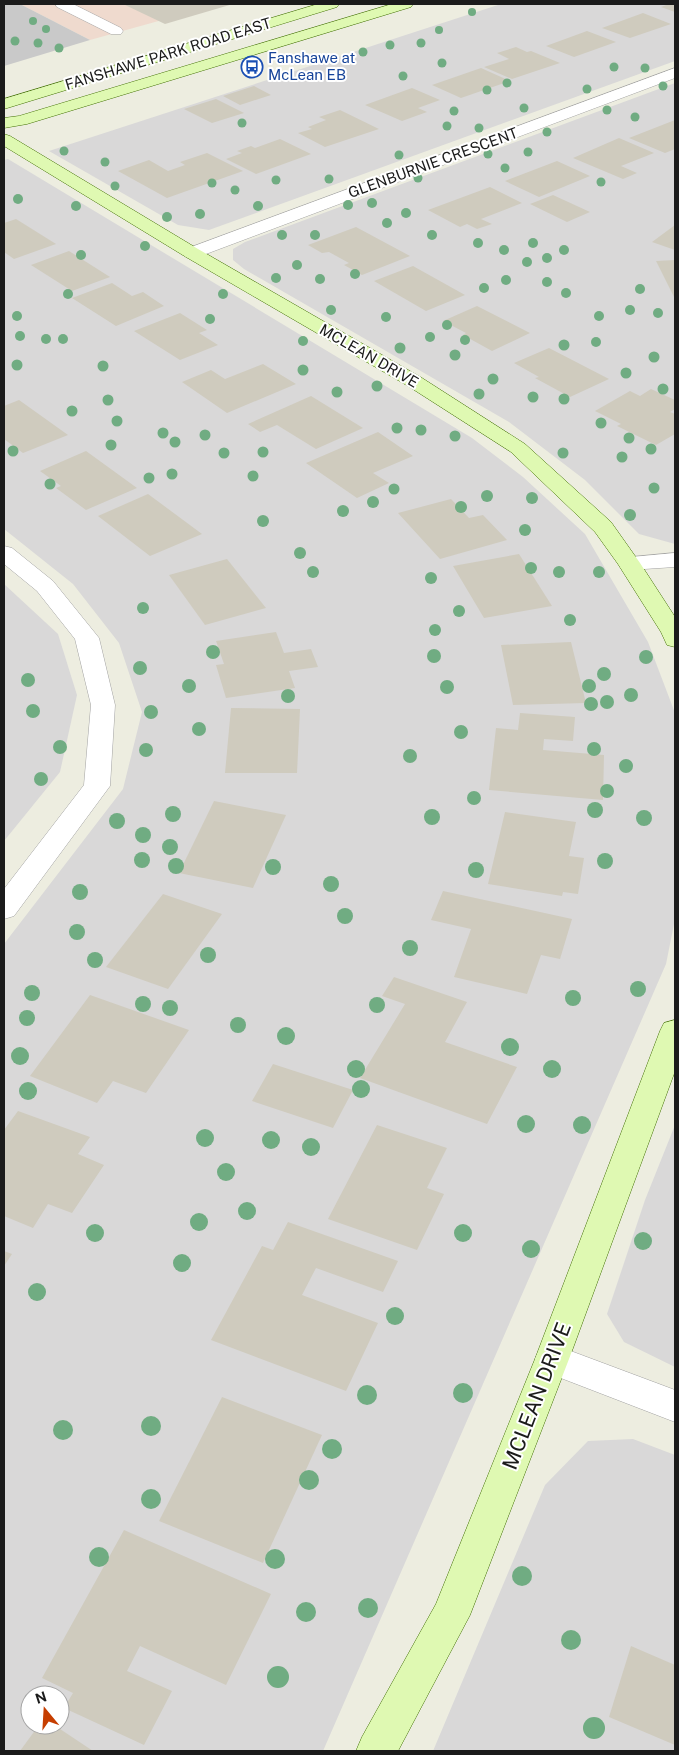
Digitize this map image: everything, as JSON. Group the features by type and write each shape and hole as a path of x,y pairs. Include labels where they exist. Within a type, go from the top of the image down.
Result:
{"street":[{"path":"62,4 116,31"},
{"name":"FANSHAWE PARK ROAD EAST","path":"4,104 332,4"},
{"name":"FANSHAWE PARK ROAD EAST","path":"4,123 21,121 406,4"},
{"name":"GLENBURNIE CRESCENT","path":"192,253 675,73"},
{"name":"MCLEAN DRIVE","path":"4,140 192,253 415,382 518,448 603,527 629,563 673,632 675,640"},
{"path":"4,553 45,586 87,638 102,705 97,786 4,909"},
{"path":"629,563 675,560"},
{"name":"MCLEAN DRIVE","path":"376,1751 451,1615 552,1359 675,1031"},
{"path":"552,1359 675,1406"}],"shaded area":[{"path":"4,4 20,4 90,40 4,66"},
{"path":"20,4 220,4 90,40"},
{"path":"501,4 675,4 675,61 209,230 178,225 49,151"},
{"path":"675,83 675,544 639,534 585,480 509,422 244,269 233,260 233,249 245,242"},
{"path":"8,159 472,438 523,477 585,534 648,642 675,713 675,919 666,964 323,1751 4,1751 4,944 123,789 142,712 119,643 73,584 4,529 4,160"},
{"path":"4,584 58,634 77,695 60,772 4,841"},
{"path":"675,1125 675,1367 624,1342 607,1314 645,1200"},
{"path":"633,1439 675,1455 675,1751 433,1751 545,1485 588,1441"}],"building":[{"path":"123,4 233,4 165,24"},
{"path":"675,4 675,12 661,7"},
{"path":"643,13 671,24 630,38 602,28"},
{"path":"587,31 616,42 574,57 546,46"},
{"path":"516,47 560,63 512,79 484,67 509,59 497,53"},
{"path":"481,68 510,81 461,98 432,85"},
{"path":"254,86 271,95 240,105 223,96"},
{"path":"412,88 440,100 418,108 427,112 402,121 365,105"},
{"path":"216,99 244,113 212,123 184,109"},
{"path":"340,110 379,129 325,147 298,133 312,129 308,127 326,120 319,117"},
{"path":"675,120 675,149 665,153 629,138"},
{"path":"619,138 654,153 621,166 637,173 623,179 573,158"},
{"path":"280,139 311,154 256,174 226,159 242,153 237,151 251,146 255,148"},
{"path":"207,153 243,171 167,198 118,171 149,160 168,171 185,165 180,162"},
{"path":"557,161 590,176 539,197 505,181"},
{"path":"490,187 522,203 481,219 492,224 477,229 467,224 460,227 428,210"},
{"path":"553,195 590,212 567,222 530,204"},
{"path":"16,219 56,244 14,259 4,252 4,223"},
{"path":"675,225 675,250 652,242"},
{"path":"356,227 410,256 362,275 344,265 349,263 329,252 322,253 308,245"},
{"path":"69,251 110,277 72,291 31,265"},
{"path":"675,260 675,299 656,261"},
{"path":"413,266 465,295 426,311 374,281"},
{"path":"112,283 132,296 143,292 164,306 116,326 72,298"},
{"path":"477,306 530,333 492,351 463,335 466,333 443,321"},
{"path":"180,313 207,330 199,333 218,345 180,360 134,331"},
{"path":"549,348 609,379 570,397 535,378 539,377 514,363"},
{"path":"263,364 296,384 227,413 182,382 211,370 225,379"},
{"path":"651,389 675,400 675,409 670,412 675,414 675,434 656,445 617,426 621,424 595,411 630,391 640,396"},
{"path":"311,396 363,428 316,449 277,425 260,432 248,424"},
{"path":"19,400 68,435 23,453 4,439 4,406"},
{"path":"378,432 413,456 373,473 389,483 357,498 306,463"},
{"path":"86,451 137,488 86,510 56,488 61,486 40,471"},
{"path":"148,494 202,534 150,556 98,516"},
{"path":"451,499 469,518 483,515 507,540 440,559 398,513"},
{"path":"519,554 552,606 484,618 453,566"},
{"path":"227,559 266,608 205,625 169,575"},
{"path":"276,632 284,653 311,649 318,667 289,671 295,688 226,698 216,665 224,664 216,641"},
{"path":"571,642 586,703 513,705 501,645"},
{"path":"231,708 300,709 297,773 225,773"},
{"path":"520,713 575,717 573,741 544,739 543,750 604,755 603,800 489,790 496,728 518,730"},
{"path":"214,801 286,815 253,888 179,873"},
{"path":"505,812 576,822 569,856 584,858 578,894 563,892 562,896 488,884"},
{"path":"443,891 572,919 560,959 541,955 527,994 454,977 471,929 431,920"},
{"path":"163,894 222,914 168,989 106,967"},
{"path":"394,977 467,1002 445,1042 517,1067 487,1124 360,1078 405,1004 382,996"},
{"path":"90,995 189,1030 146,1093 113,1081 97,1103 30,1076"},
{"path":"273,1064 353,1090 333,1128 252,1101"},
{"path":"18,1111 90,1137 78,1154 104,1165 72,1213 48,1204 33,1228 4,1216 4,1130"},
{"path":"377,1125 447,1148 427,1188 444,1194 417,1250 328,1219"},
{"path":"288,1222 398,1261 383,1292 316,1268 302,1295 378,1323 346,1391 211,1340 262,1246 273,1250"},
{"path":"4,1251 12,1254 4,1266"},
{"path":"222,1397 322,1435 263,1563 159,1521"},
{"path":"124,1530 271,1594 226,1685 140,1646 127,1671 172,1691 144,1745 70,1711 70,1698 73,1693 70,1692 70,1685 56,1685 42,1678"},
{"path":"631,1646 675,1665 675,1745 609,1717"},
{"path":"32,1735 69,1735 93,1751 20,1751"}],"place":[{"name":"Fanshawe at McLean EB","path":"252,67"}]}
